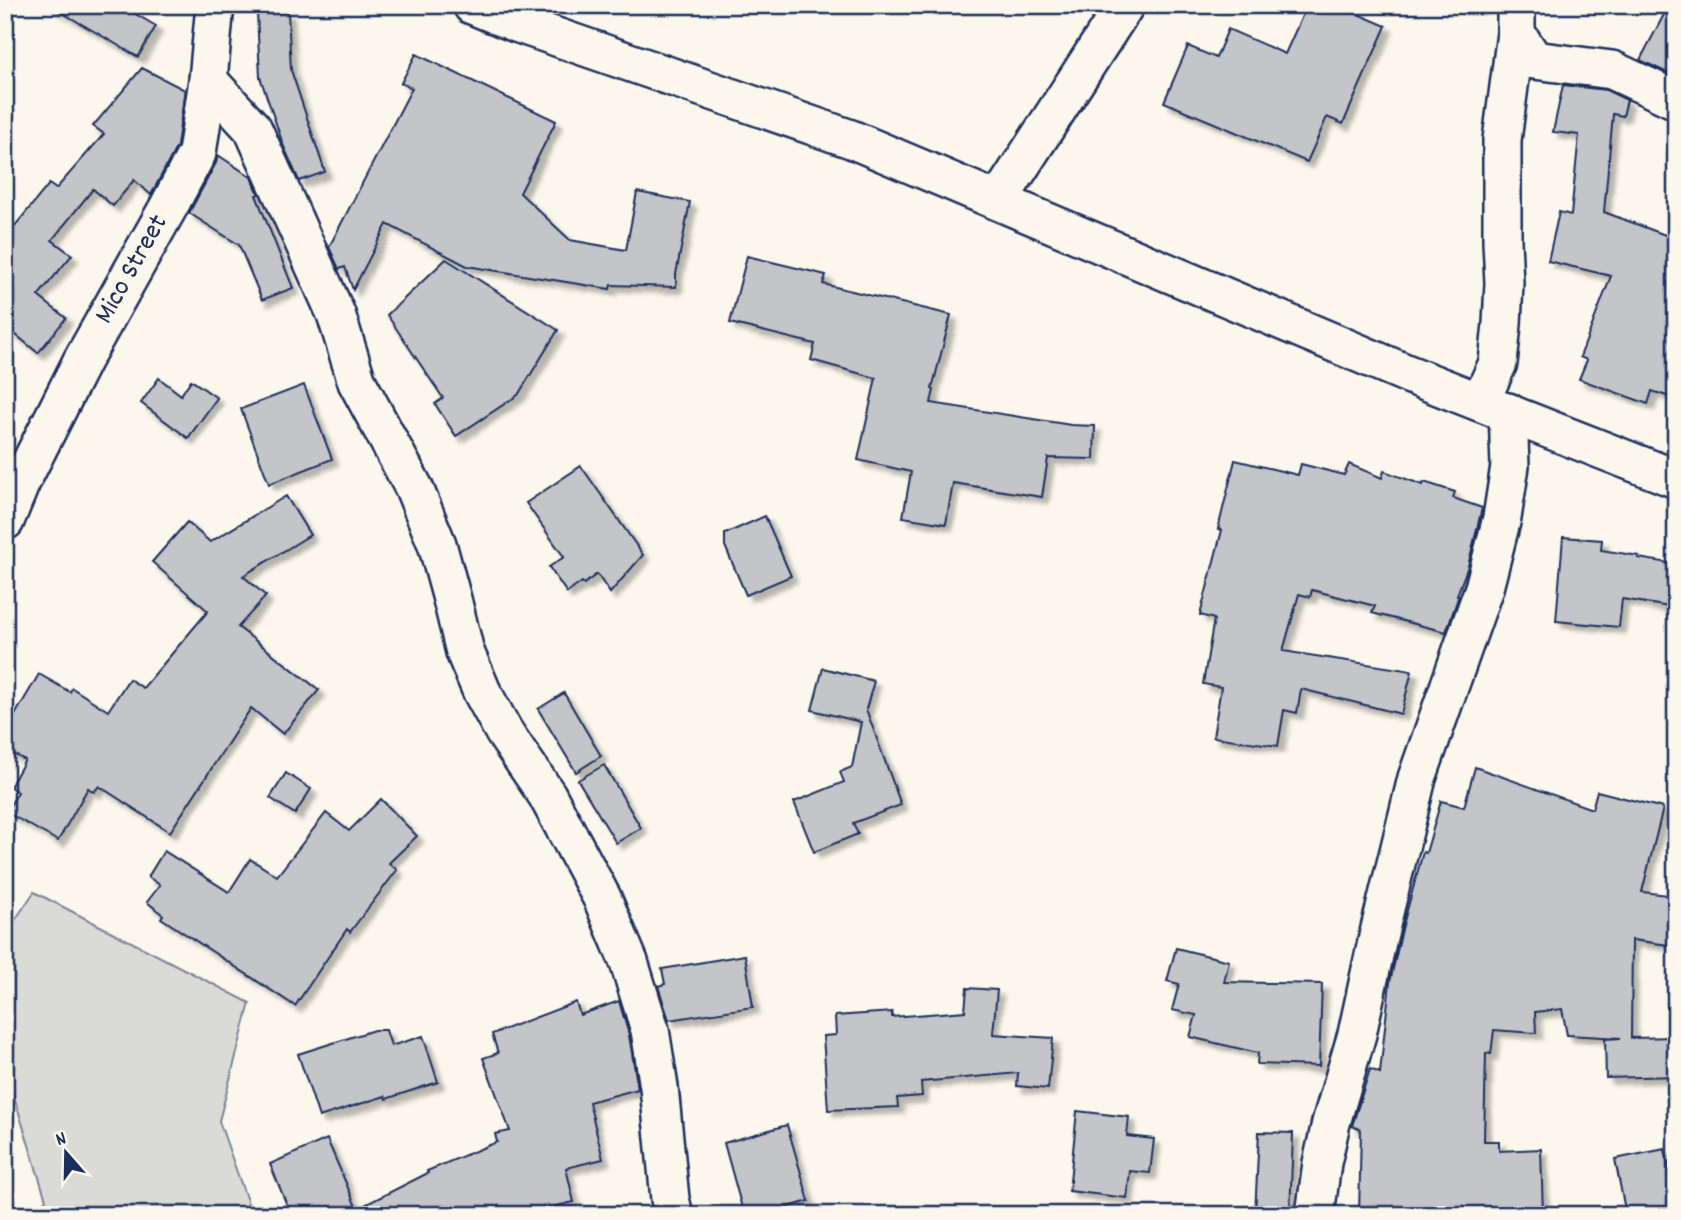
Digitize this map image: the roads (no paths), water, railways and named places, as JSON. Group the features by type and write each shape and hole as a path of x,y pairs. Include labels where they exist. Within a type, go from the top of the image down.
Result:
{"street":[{"name":"Mico Street","path":"5,521 21,482 83,359 197,153 208,80 215,5"},
{"path":"471,5 851,139 1408,374 1676,479"},
{"path":"998,201 1125,5"},
{"path":"1516,19 1534,60 1612,70 1676,100"},
{"path":"1315,1215 1331,1123 1357,1034 1417,778 1484,588 1502,518 1510,466 1494,407 1504,283 1502,141 1516,19"},
{"path":"208,80 253,129 336,314 357,382 414,488 437,544 465,652 482,692 503,732 547,795 602,898 629,962 650,1030 674,1215"}]}
